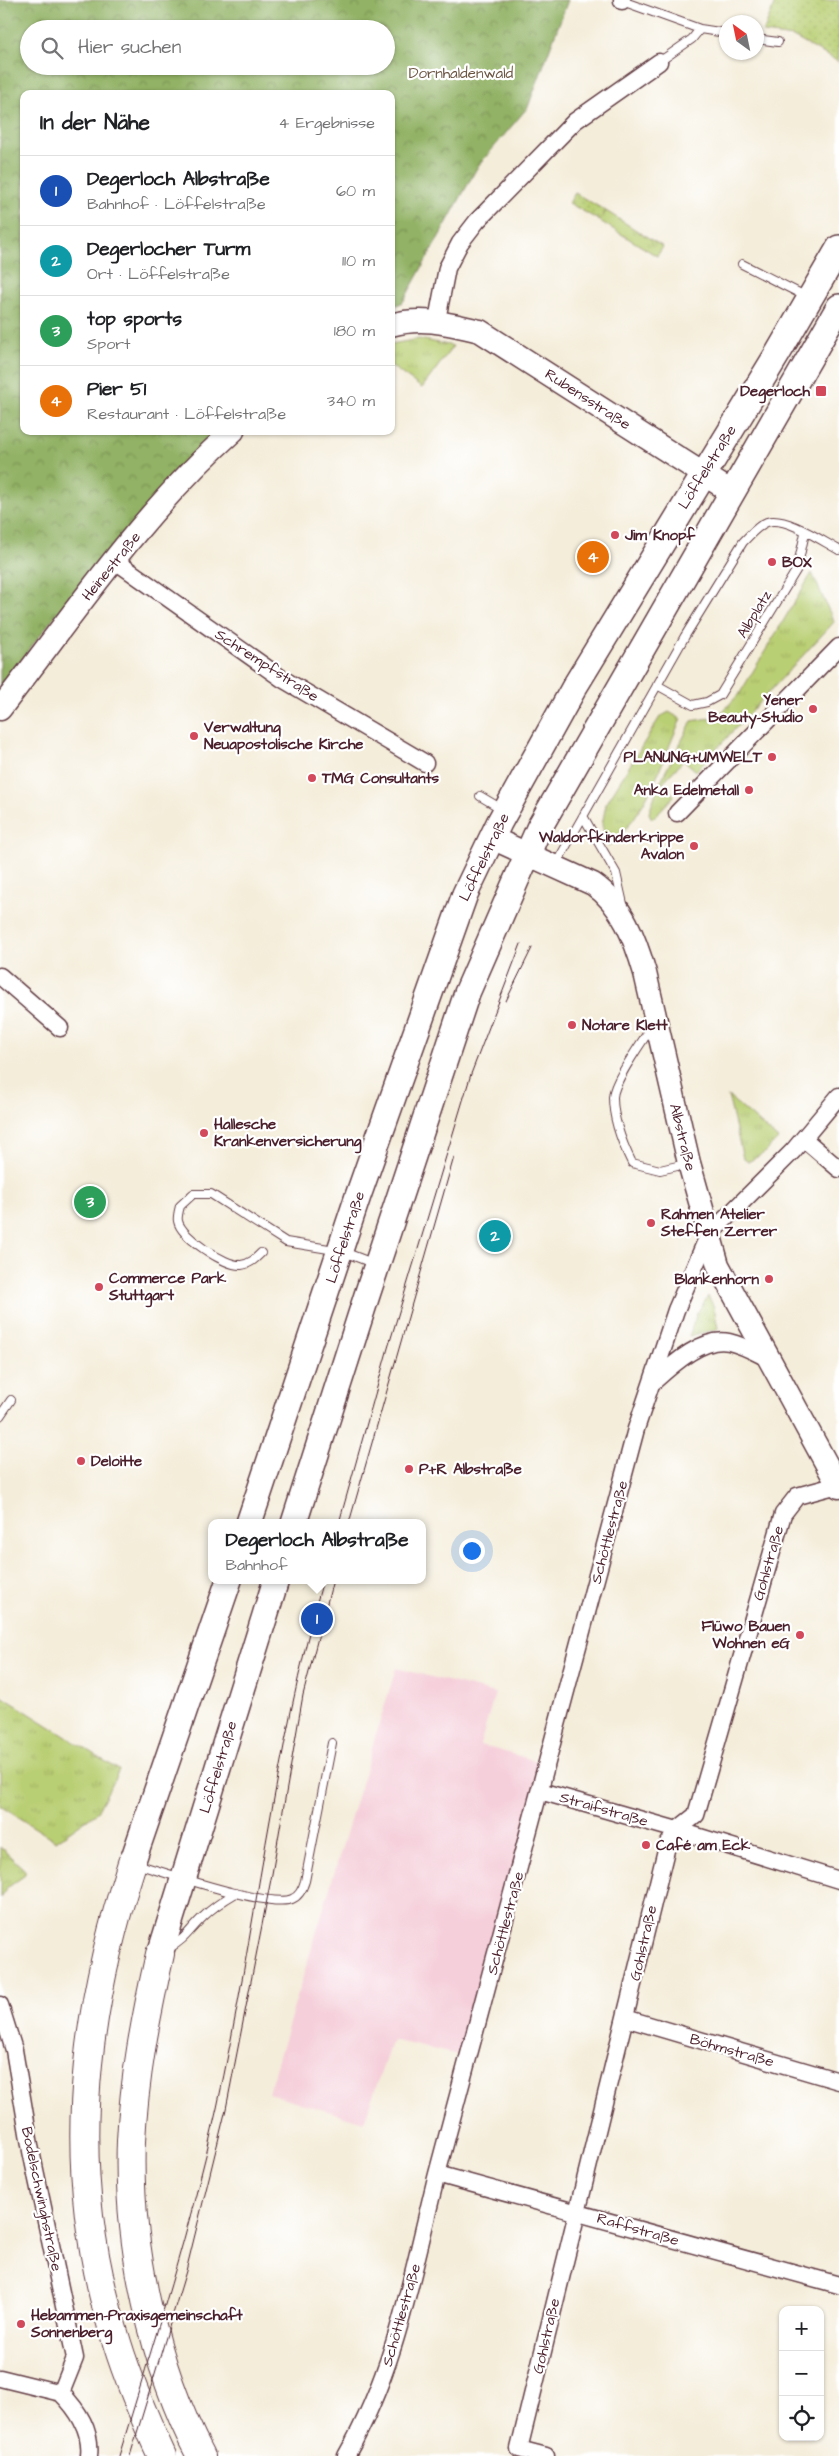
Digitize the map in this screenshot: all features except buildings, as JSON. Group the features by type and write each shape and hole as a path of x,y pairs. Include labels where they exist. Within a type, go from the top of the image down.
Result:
{"highway":[{"path":"132,1863 104,1956 95,2002 87,2060 84,2118 85,2173 90,2228 101,2284 116,2341 130,2384 162,2456"},
{"path":"160,1954 145,2021 137,2077 132,2141 132,2182 140,2262 158,2350 172,2394 200,2456"}],"main road":[{"name":"Löffelstraße","path":"250,1519 440,958 465,894 506,811 575,686 811,299 839,248"},
{"path":"295,1519 467,993 526,854 539,828 839,307"},
{"path":"132,1863 228,1584"},
{"name":"Löffelstraße","path":"160,1954 275,1584"}],"street":[{"path":"395,324 404,321 437,320 447,268 460,243 477,221 575,121 659,62"},
{"name":"Rubensstraße","path":"437,320 480,331 733,493"},
{"name":"Heinestraße","path":"0,709 114,560 172,493 228,435"},
{"name":"Schrempfstraße","path":"114,560 281,678 425,763"},
{"path":"677,814 839,646"},
{"name":"Albstraße","path":"492,838 583,879 604,892 627,922 645,973 689,1163 708,1236 718,1265 838,1486"},
{"path":"0,976 60,1028"},
{"path":"708,1236 804,1139 839,1096"},
{"path":"804,1139 839,1169"},
{"name":"Schöttlestraße","path":"346,2456 381,2386 409,2296 437,2174 636,1429 676,1310 708,1236"},
{"name":"Schöttlestraße","path":"651,1385 679,1358 713,1342 728,1342 769,1359"},
{"name":"Gohlstraße","path":"546,2456 519,2449 667,1846 677,1830 696,1815 783,1514 797,1496 838,1486"},
{"name":"Straifstraße","path":"540,1791 677,1830 839,1880"},
{"name":"Bodelschwinghstraße","path":"0,2005 14,2050 31,2151 75,2358 61,2393"},
{"name":"Böhmstraße","path":"625,2018 839,2081"},
{"name":"Raffstraße","path":"437,2174 839,2285"},
{"path":"0,2378 61,2393 71,2402 85,2425 90,2446 89,2456"}],"lane":[{"path":"622,0 700,29 719,32"},
{"path":"659,62 692,39 700,29"},
{"path":"764,39 778,42"},
{"path":"742,264 811,299"},
{"path":"555,866 657,685 722,574 743,542 756,529 776,520 790,525 839,550"},
{"name":"Albplatz","path":"657,685 692,705 706,702 720,695 797,569 806,533"},
{"path":"480,796 506,811"},
{"path":"583,816 616,873 627,922"},
{"path":"655,1022 626,1066 613,1095 621,1141 632,1163 660,1170 689,1163"},
{"path":"261,1253 251,1262 240,1265 224,1261 184,1233 178,1221 180,1206 194,1194 211,1194 286,1242 341,1252 377,1264"},
{"path":"0,1416 11,1400"},
{"path":"132,1863 236,1893 281,1902 293,1899 302,1891 332,1742"},
{"path":"160,1954 184,1939 202,1918 218,1904 236,1893"}],"shaded area":[{"path":"396,1668 495,1693 480,1745 551,1765 471,2058 392,2040 364,2122 268,2093"}],"green space":[{"name":"Dornhaldenwald","path":"0,0 568,0 528,107 478,166 403,302 395,306 395,90 20,90 20,435 213,435 55,616 0,688"},
{"path":"776,0 839,0 839,62 793,37 764,33"},
{"path":"575,193 606,211 600,221 569,203"},
{"path":"606,211 663,247 657,256 600,221"},
{"path":"419,339 453,346 422,388 395,369 395,343"},
{"path":"812,573 834,622 696,771 684,760 663,782 674,796 652,819 649,813 658,786 692,721 709,718 723,711 740,693"},
{"path":"669,712 681,719 652,787 633,819 608,846 602,825 606,804 660,717"},
{"path":"728,1096 778,1139 764,1153 748,1162 743,1158"},
{"path":"708,1296 714,1307 718,1329 689,1336 697,1313"},
{"path":"0,1695 119,1770 97,1812 56,1841 0,1806"},
{"path":"0,1847 25,1870 25,1875 7,1888 0,1898"}],"tram line":[{"path":"340,1519 388,1348 471,1074 521,944"},
{"path":"506,1001 532,948"},
{"path":"350,1519 454,1157"},
{"path":"119,2456 171,2283 207,2152 243,1976 291,1711 322,1584"},
{"path":"130,2456 186,2271 226,2109 272,1874 303,1695 332,1584"}],"place":[{"name":"Degerloch","path":"821,391"},
{"name":"Jim Knopf","path":"615,535"},
{"name":"Pier 51","path":"593,557"},
{"name":"BOX","path":"772,562"},
{"name":"Yener Beauty-Studio","path":"813,709"},
{"name":"Verwaltung Neuapostolische Kirche","path":"194,736"},
{"name":"PLANUNG+UMWELT","path":"772,757"},
{"name":"TMG Consultants","path":"312,778"},
{"name":"Anka Edelmetall","path":"749,790"},
{"name":"Waldorfkinderkrippe Avalon","path":"694,846"},
{"name":"Notare Klett","path":"572,1025"},
{"name":"Hallesche Krankenversicherung","path":"204,1133"},
{"name":"top sports","path":"90,1202"},
{"name":"Rahmen Atelier Steffen Zerrer","path":"651,1223"},
{"name":"Degerlocher Turm","path":"495,1236"},
{"name":"Blankenhorn","path":"769,1279"},
{"name":"Commerce Park Stuttgart","path":"99,1287"},
{"name":"Deloitte","path":"81,1461"},
{"name":"P+R Albstraße","path":"409,1469"},
{"name":"Degerloch Albstraße","path":"317,1619"},
{"name":"Flüwo Bauen Wohnen eG","path":"800,1635"},
{"name":"Café am Eck","path":"646,1845"},
{"name":"Hebammen-Praxisgemeinschaft Sonnenberg","path":"21,2324"}]}
